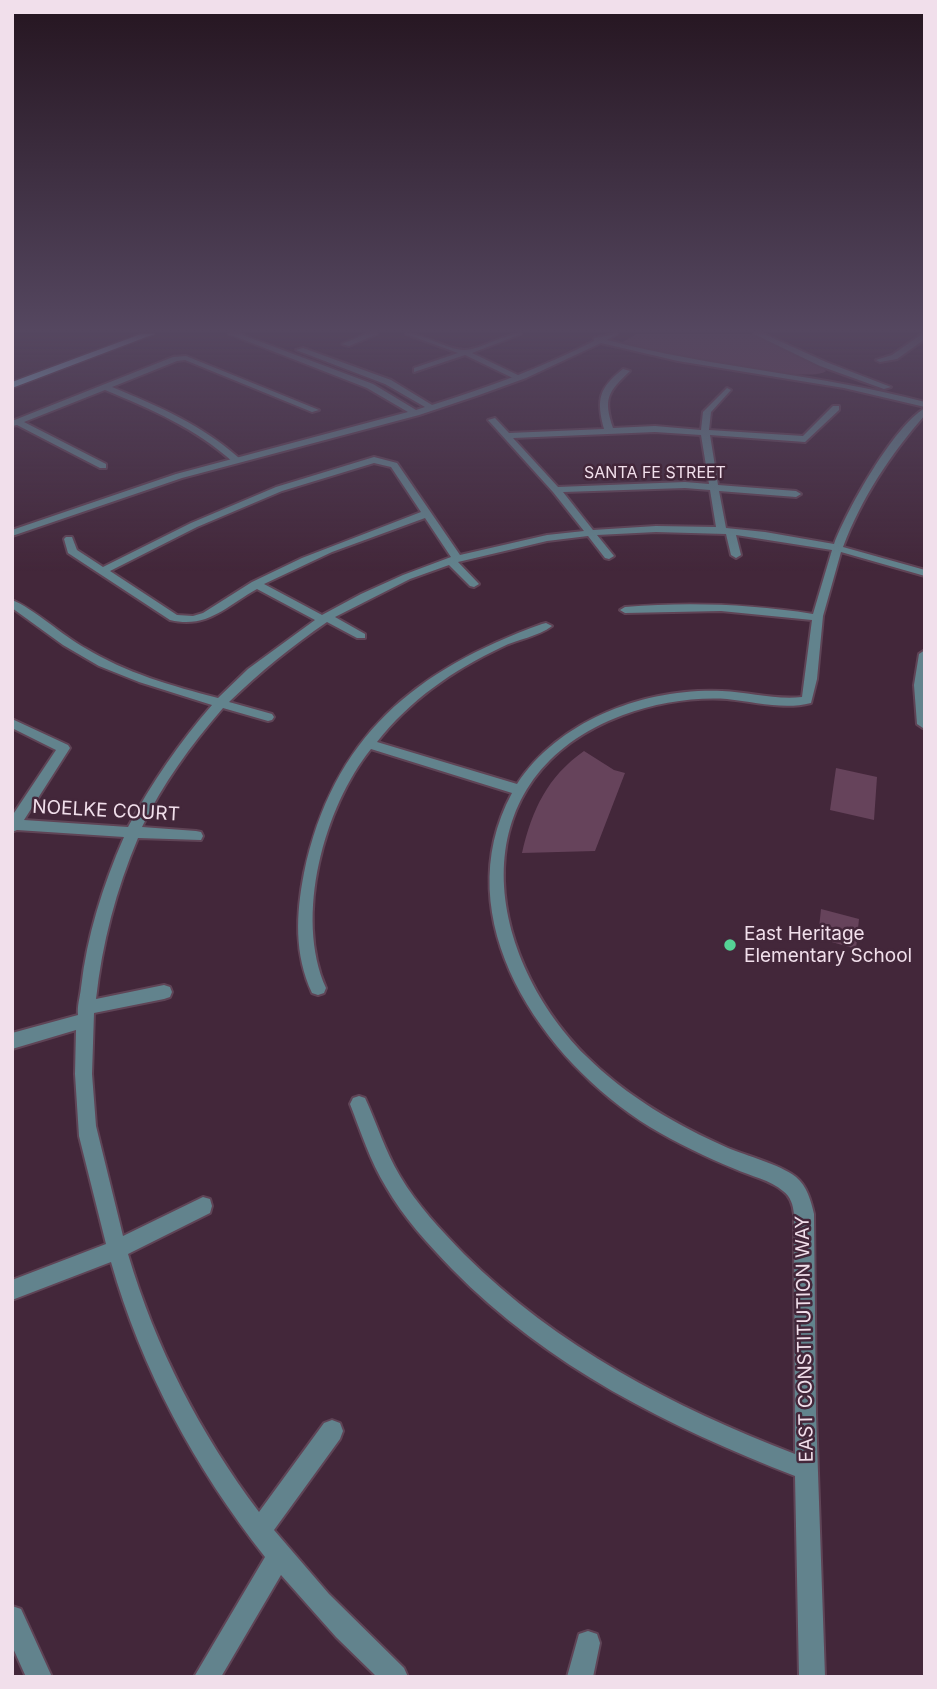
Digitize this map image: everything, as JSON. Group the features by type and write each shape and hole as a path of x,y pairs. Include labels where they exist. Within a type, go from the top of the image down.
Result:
{"street":[{"path":"15,423 41,413"},
{"path":"164,413 193,426 232,456"},
{"path":"12,533 232,456 386,413"},
{"path":"12,522 115,486 415,413"},
{"path":"604,413 609,429"},
{"path":"707,413 705,431 713,486 725,530 736,555"},
{"path":"507,436 609,429 705,431 805,439 831,413"},
{"name":"EAST CONSTITUTION WAY","path":"812,1677 806,1469 804,1214 801,1197 792,1185 783,1179 706,1147 639,1110 597,1077 565,1044 523,983 512,957 498,905 496,878 500,842 519,790 540,763 563,742 597,721 647,703 696,696 743,696 793,704 807,701 817,618 838,546 864,488 884,458 921,413"},
{"path":"492,420 556,490 609,556"},
{"path":"15,423 103,466"},
{"path":"103,571 194,525 279,489 374,460 394,465 454,559 474,584"},
{"name":"SANTA FE STREET","path":"556,490 609,486 713,486 796,494"},
{"path":"69,539 72,551 174,618 191,622 204,618 257,584 319,552 426,514"},
{"path":"395,1677 279,1556 212,1464 178,1405 143,1329 116,1250 87,1128 85,1014 102,917 132,832 167,770 219,702 267,659 324,619 371,592 454,559 523,542 590,532 633,529 725,530 838,546 925,573"},
{"path":"257,584 361,636"},
{"path":"12,603 70,644 104,663 268,717"},
{"path":"625,610 712,606 768,610 817,618"},
{"path":"318,988 308,970 305,934 309,887 315,851 332,800 347,771 367,743 401,706 447,670 488,647 546,626"},
{"path":"923,724 919,685 925,654"},
{"path":"12,723 64,748 13,826"},
{"path":"367,743 519,790"},
{"name":"NOELKE COURT","path":"13,826 196,835"},
{"path":"12,1041 85,1014 164,992"},
{"path":"359,1104 381,1159 402,1195 460,1264 504,1304 563,1348 643,1398 715,1432 806,1469"},
{"path":"12,1290 116,1250 203,1206"},
{"path":"259,1531 332,1431"},
{"path":"207,1677 279,1556"},
{"path":"12,1618 40,1677"},
{"path":"580,1677 588,1643"}],"shaded area":[{"path":"584,751 614,770 625,773 595,851 522,853 543,796 560,772"},
{"path":"836,768 877,777 874,820 830,810"},
{"path":"821,909 859,919 856,949 818,938"}],"place":[{"name":"East Heritage Elementary School","path":"730,945"}]}
